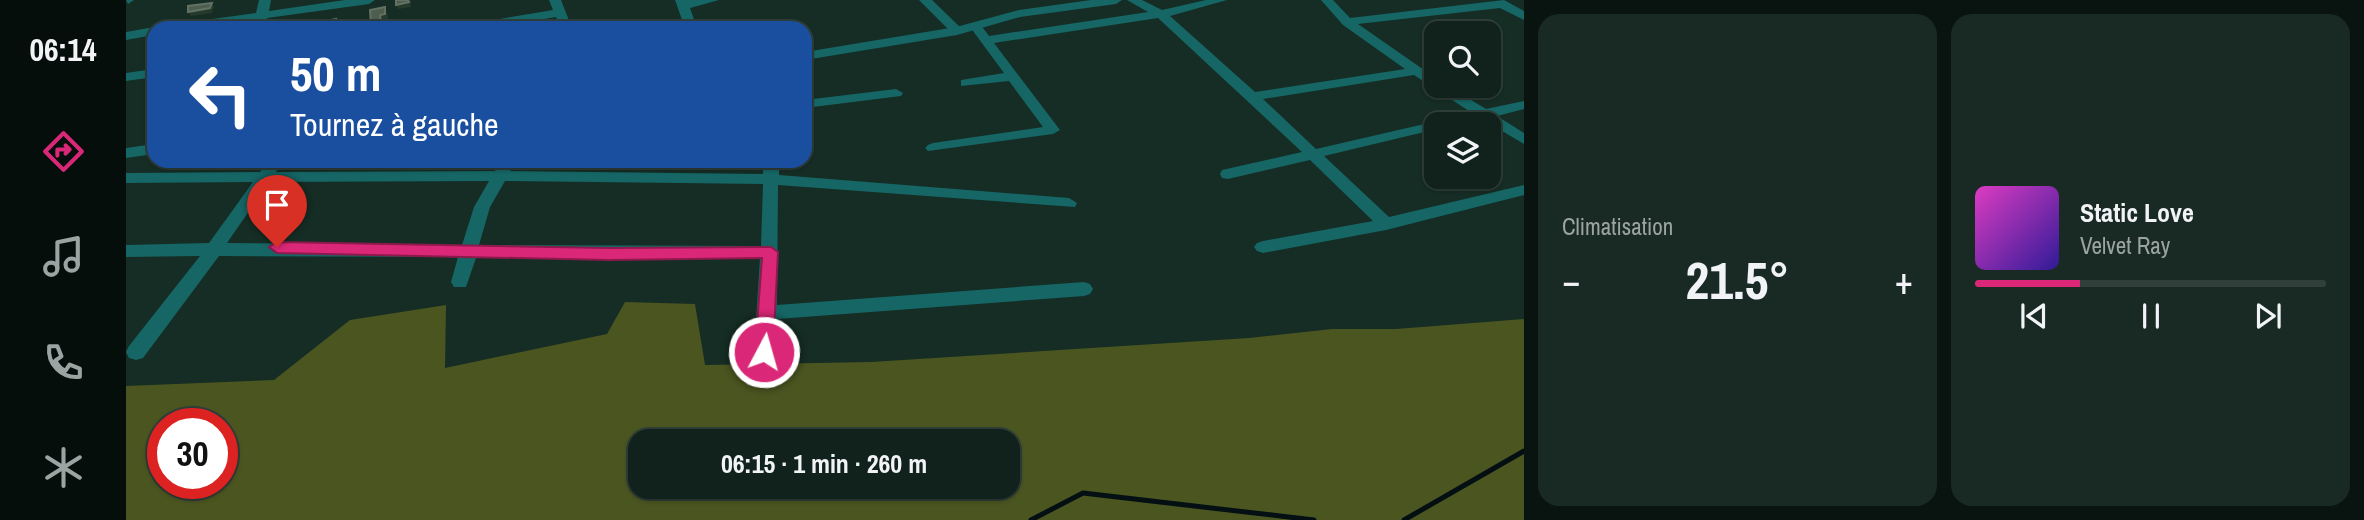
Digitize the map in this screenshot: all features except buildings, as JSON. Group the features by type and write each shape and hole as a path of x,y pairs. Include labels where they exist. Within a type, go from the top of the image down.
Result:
{"street":[{"path":"260,21 265,0"},
{"path":"265,21 369,0"},
{"path":"555,0 563,21"},
{"path":"688,21 682,3 713,0"},
{"path":"925,0 957,31"},
{"path":"812,55 957,31 1019,15 1116,0"},
{"path":"1133,0 1161,14 1386,224"},
{"path":"987,40 1161,14 1221,0"},
{"path":"1327,0 1347,22 1424,76"},
{"path":"1347,22 1499,2 1524,16"},
{"path":"512,21 559,13"},
{"path":"933,148 1053,130 976,27"},
{"path":"126,36 147,32"},
{"path":"1252,97 1415,71"},
{"path":"126,77 147,74"},
{"path":"966,83 1014,76"},
{"path":"812,103 896,93"},
{"path":"1459,98 1482,112"},
{"path":"1494,112 1524,105"},
{"path":"1501,124 1524,139"},
{"path":"1228,174 1424,129"},
{"path":"126,153 147,150"},
{"path":"126,178 272,168 504,168 770,179 1069,203"},
{"path":"136,352 272,168"},
{"path":"460,282 482,207 504,168"},
{"path":"764,352 771,252 771,168"},
{"path":"1263,247 1386,224 1524,190"},
{"path":"126,251 215,248 684,254 771,252"},
{"path":"768,313 1084,289"}],"green space":[{"path":"625,302 695,304 705,365 871,362 1249,338 1332,329 1396,329 1524,319 1524,520 126,520 126,386 274,380 350,320 446,305 445,368 607,334"}],"waterway":[{"path":"1404,520 1524,451"},
{"path":"1031,520 1083,493 1314,520"}],"route":[{"path":"277,247 609,254 771,252 764,352"}]}
